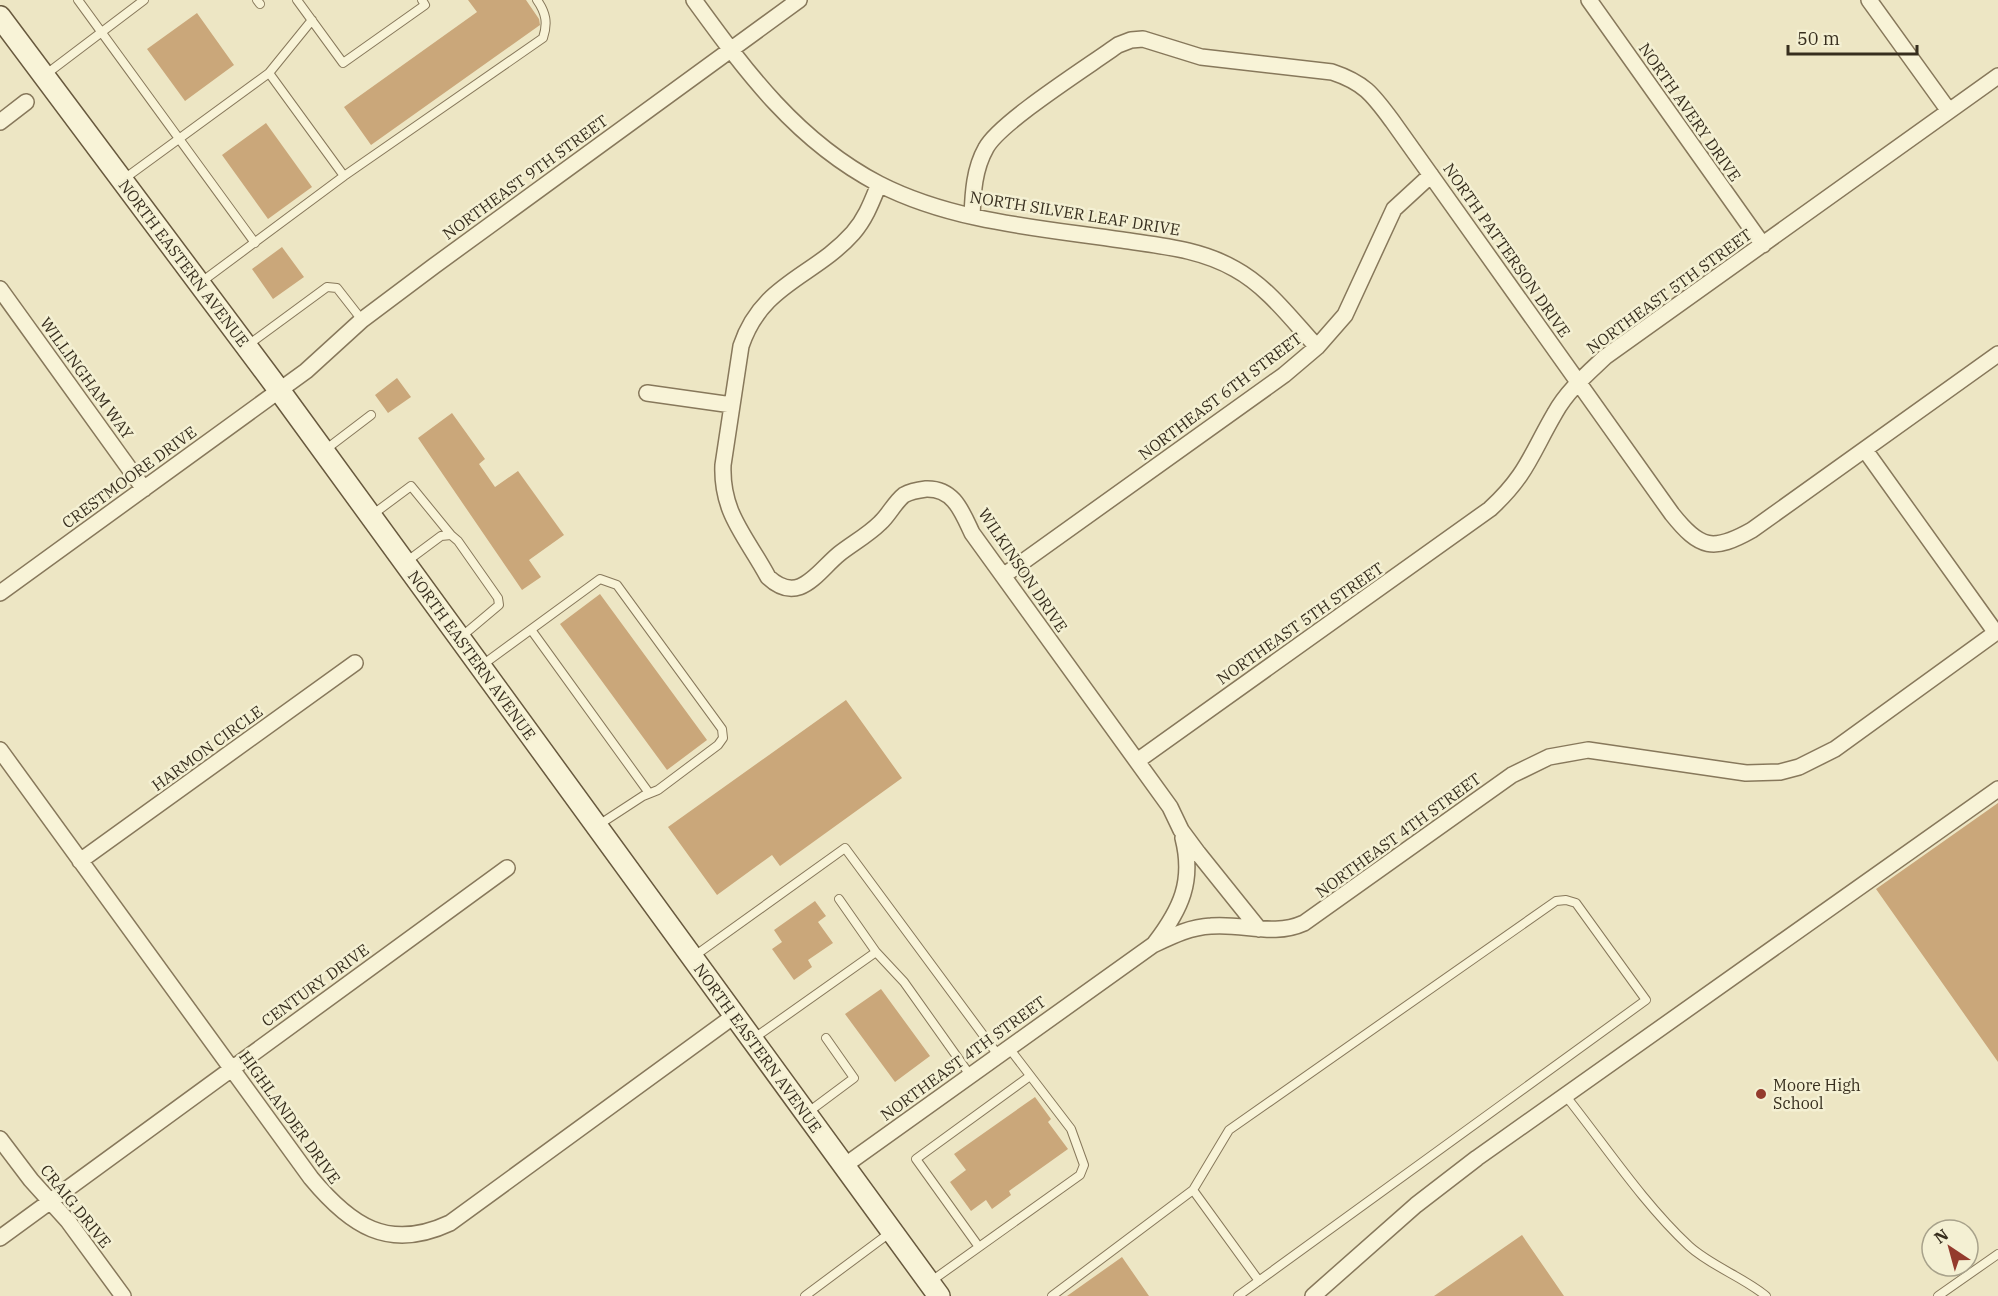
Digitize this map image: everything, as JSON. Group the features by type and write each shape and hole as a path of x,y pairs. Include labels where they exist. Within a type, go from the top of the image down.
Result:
{"main road":[{"name":"NORTH EASTERN AVENUE","path":"0,17 279,390 934,1290"}],"street":[{"name":"NORTH SILVER LEAF DRIVE","path":"694,0 757,85 795,122 828,149 879,184 908,197 972,216 1163,246 1210,257 1254,280 1317,347"},
{"name":"NORTHEAST 9TH STREET","path":"279,390 306,371 362,320 799,0"},
{"name":"NORTH AVERY DRIVE","path":"1589,0 1763,245"},
{"path":"1869,0 1949,111"},
{"name":"NORTH PATTERSON DRIVE","path":"972,216 973,186 980,161 995,136 1118,45 1131,40 1157,42 1201,57 1332,72 1351,78 1373,95 1685,531 1709,546 1722,545 1752,530 1998,354"},
{"name":"NORTHEAST 5TH STREET","path":"1137,761 1490,509 1522,475 1555,412 1579,382 1605,357 1998,76"},
{"path":"0,122 26,102"},
{"name":"NORTHEAST 6TH STREET","path":"1003,576 1284,375 1317,347 1345,315 1394,209 1431,175"},
{"name":"WILKINSON DRIVE","path":"879,184 870,207 841,245 763,303 756,312 741,346 723,465 723,495 727,508 768,577 776,585 793,587 812,581 837,556 880,524 904,495 924,489 934,489 953,497 972,533 1170,807 1181,830 1259,929"},
{"name":"WILLINGHAM WAY","path":"0,290 144,489"},
{"name":"CRESTMOORE DRIVE","path":"0,593 279,390"},
{"path":"647,393 732,405"},
{"path":"1865,450 1997,632"},
{"name":"NORTHEAST 4TH STREET","path":"844,1166 1153,945 1196,928 1226,926 1275,932 1290,930 1304,923 1512,775 1549,757 1588,750 1746,773 1780,772 1834,749 1997,632"},
{"name":"HARMON CIRCLE","path":"80,861 355,663"},
{"name":"HIGHLANDER DRIVE","path":"0,750 331,1202 366,1228 384,1234 414,1234 442,1227 463,1216 734,1017"},
{"path":"1313,1296 1416,1205 1565,1095 1998,789"},
{"path":"1153,945 1179,908 1185,890 1187,853 1181,830"},
{"name":"CENTURY DRIVE","path":"0,1238 507,868"},
{"name":"CRAIG DRIVE","path":"0,1139 68,1221 123,1296"}],"lane":[{"path":"78,0 177,140 255,243"},
{"path":"44,76 144,0"},
{"path":"297,0 342,63 425,5 422,0"},
{"path":"199,284 344,176 543,38 547,26 543,9 537,0"},
{"path":"122,180 269,73 312,20"},
{"path":"269,73 344,176"},
{"path":"246,346 327,287 337,288 362,320"},
{"path":"323,451 371,415"},
{"path":"370,515 411,486 491,589 499,605 460,638"},
{"path":"405,563 441,536 451,535"},
{"path":"480,667 600,579 612,581 722,729 723,738 718,745 658,790 649,793 596,827"},
{"path":"532,631 649,793"},
{"path":"692,958 845,848 1003,1051 1030,1076 1071,1128 1084,1165 1080,1175 980,1247 934,1290"},
{"path":"839,899 876,952 904,982 970,1075"},
{"path":"1052,1296 1194,1190 1229,1131 1556,901 1566,900 1575,903 1646,1000 1238,1296"},
{"path":"752,1040 876,952"},
{"path":"806,1114 854,1078 826,1038"},
{"path":"980,1247 916,1159 1030,1076"},
{"path":"1565,1095 1626,1173 1691,1247 1746,1280 1766,1296"},
{"path":"1194,1190 1259,1281"},
{"path":"805,1296 892,1232"},
{"path":"1938,1296 1998,1254"}],"building":[{"path":"468,0 526,0 539,19 540,25 371,145 344,107 477,12"},
{"path":"197,13 234,65 185,101 147,49"},
{"path":"266,123 312,187 268,219 222,155"},
{"path":"282,247 304,277 273,299 252,269"},
{"path":"397,378 411,397 388,413 375,395"},
{"path":"452,413 485,459 479,464 495,487 518,471 564,535 529,560 541,577 522,590 418,438"},
{"path":"600,594 707,740 667,770 560,624"},
{"path":"846,700 902,778 780,866 772,855 717,895 668,827"},
{"path":"1998,803 1998,1062 1876,889"},
{"path":"815,901 826,916 818,922 833,943 808,960 812,967 794,980 772,949 782,942 774,930"},
{"path":"881,989 930,1056 895,1082 845,1014"},
{"path":"1035,1097 1051,1119 1048,1122 1068,1149 1009,1191 1011,1195 992,1209 986,1200 971,1211 950,1182 966,1170 954,1154"},
{"path":"1522,1235 1564,1296 1434,1296"},
{"path":"1122,1257 1149,1296 1067,1296"}],"place":[{"name":"Moore High School","path":"1761,1094"}]}
